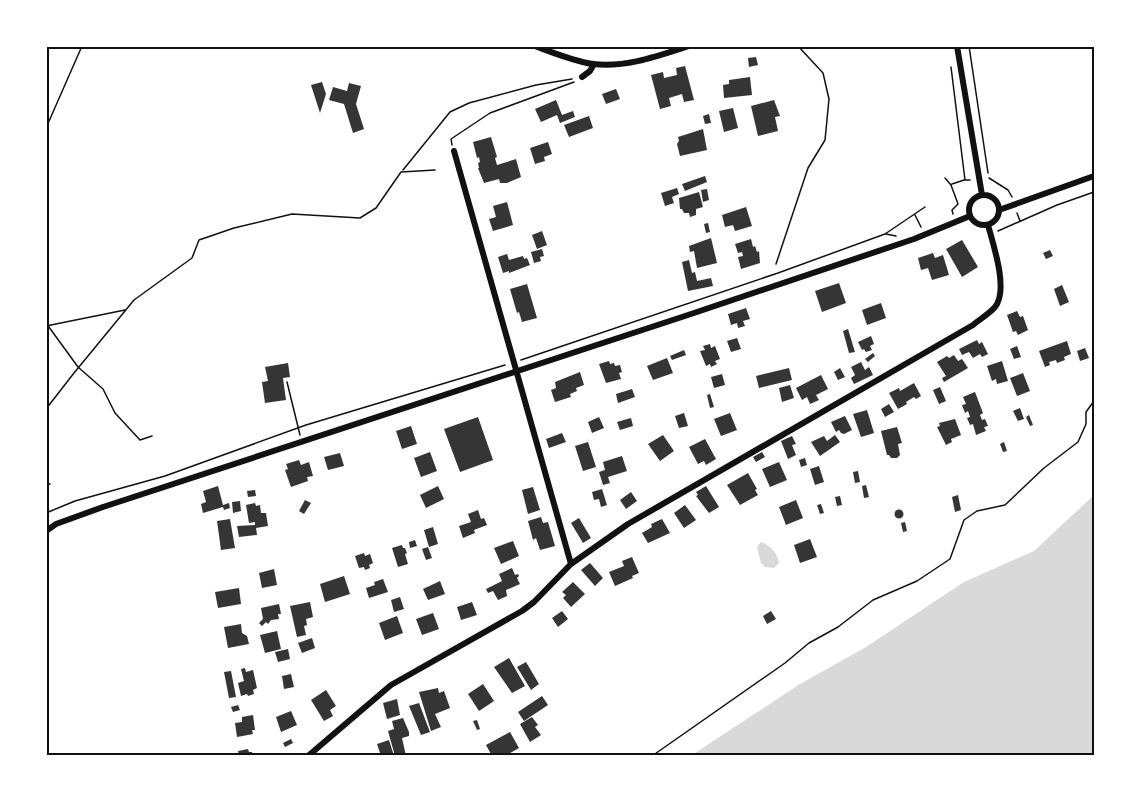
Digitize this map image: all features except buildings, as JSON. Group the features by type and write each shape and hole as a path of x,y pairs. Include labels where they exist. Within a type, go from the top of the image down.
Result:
{"street":[{"path":"535,46 594,64 625,63 688,46"},
{"path":"957,46 982,195"},
{"path":"582,77 594,64"},
{"path":"454,151 571,564"},
{"path":"999,210 1095,176"},
{"path":"982,195 992,197 999,210 996,219 988,225 978,224 970,216 969,211 972,201 982,195"},
{"path":"46,531 56,524 103,507 682,317 924,235 970,216"},
{"path":"308,756 391,685 522,611 534,602 571,564 628,524 974,325 996,306 1000,292 998,268 988,225"}],"path":[{"path":"46,128 82,46"},
{"path":"776,264 808,168 825,140 829,99 823,73 798,46"},
{"path":"969,46 988,171 987,177 1008,190 1020,221"},
{"path":"950,58 965,180"},
{"path":"454,151 451,140 490,113 572,83 582,77"},
{"path":"46,409 134,300 192,258 199,240 234,228 292,214 360,218 376,208 401,172 450,112 469,103 536,85 582,77"},
{"path":"401,172 435,170"},
{"path":"945,178 951,185 958,204 952,210 954,224"},
{"path":"951,185 965,180 978,179"},
{"path":"990,235 1057,205 1095,192"},
{"path":"46,513 75,501 165,476 298,428 513,363 778,273 885,234 926,207"},
{"path":"914,214 924,235"},
{"path":"125,310 47,325 78,367 103,389 115,413 140,440 152,436"},
{"path":"287,382 301,442"},
{"path":"652,756 873,600 917,581 950,559 964,520 977,511 1005,505 1044,468 1078,442 1086,424 1086,412 1095,401"}],"shaded area":[{"path":"1094,495 1094,755 692,755 800,684 866,647 964,582 1034,551"},
{"path":"761,542 777,556 779,563 774,568 765,567 761,563 757,547"}]}
